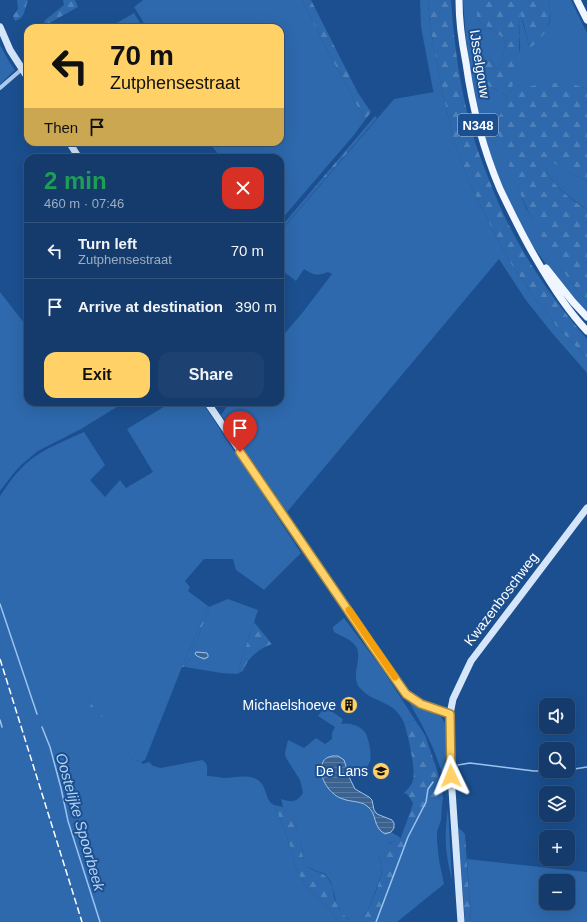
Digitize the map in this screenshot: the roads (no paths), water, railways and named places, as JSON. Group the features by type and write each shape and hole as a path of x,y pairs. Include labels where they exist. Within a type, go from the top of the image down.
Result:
{"main road":[{"name":"IJsselgouw","path":"459,0 462,42 472,99 486,151 500,188 526,241 556,292 566,307 587,331"},
{"path":"577,0 587,20"},
{"name":"IJsselgouw","path":"526,241 558,283 587,317"}],"street":[{"path":"0,27 10,50 24,73"},
{"path":"0,88 22,70"},
{"path":"210,406 406,694 421,704 450,714"},
{"name":"Kwazenboschweg","path":"461,922 450,761 450,714 453,699 471,661 587,508"}],"waterway":[{"name":"Oostelijke Spoorbeek","path":"0,604 37,714"},
{"path":"0,720 2,727"},
{"name":"Oostelijke Spoorbeek","path":"42,727 50,747 68,821 100,922"},
{"path":"458,765 470,763 539,771"},
{"path":"575,769 587,767"},
{"path":"376,922 408,837 426,802 428,789 433,782"}],"railway":[{"path":"0,659 82,922"}],"place":[{"name":"Michaelshoeve","path":"349,705"},
{"name":"De Lans","path":"381,771"}]}
